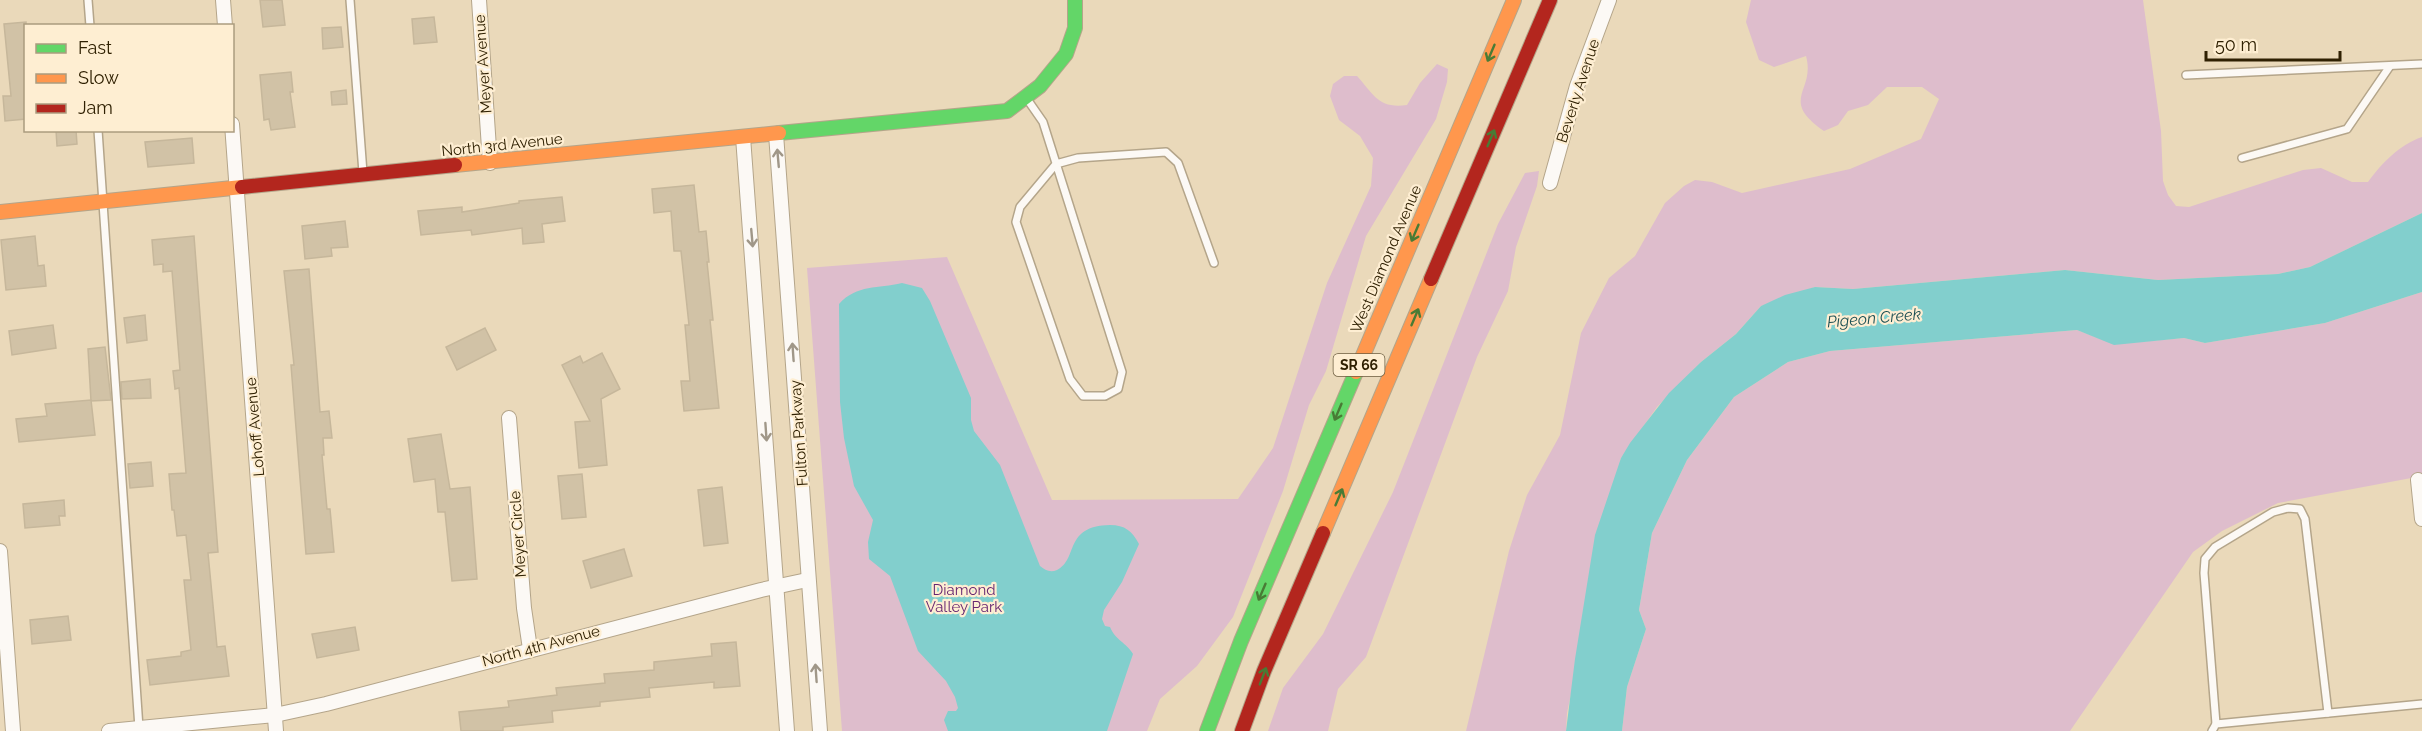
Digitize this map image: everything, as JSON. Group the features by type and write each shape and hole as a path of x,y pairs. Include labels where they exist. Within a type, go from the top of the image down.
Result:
{"main road":[{"path":"1027,99 1049,79 1066,57 1076,27 1075,0"},
{"name":"West Diamond Avenue","path":"1207,731 1246,630 1514,0"},
{"name":"SR 66","path":"1242,731 1264,671 1550,0"},
{"name":"North 3rd Avenue","path":"0,212 1007,111 1027,99"}],"street":[{"path":"223,0 225,24"},
{"name":"Meyer Avenue","path":"479,0 490,163"},
{"name":"Beverly Avenue","path":"1550,183 1577,86 1609,0"},
{"name":"Lohoff Avenue","path":"233,132 276,731"},
{"name":"Fulton Parkway","path":"776,134 807,580 820,731"},
{"path":"744,137 787,731"},
{"name":"Meyer Circle","path":"509,418 524,608 530,649"},
{"path":"2420,486 2422,519"},
{"path":"0,551 14,731"},
{"name":"North 4th Avenue","path":"109,731 275,715 326,704 530,649 807,580"}],"lane":[{"path":"88,0 90,24"},
{"path":"350,0 363,176"},
{"path":"2186,75 2422,64"},
{"path":"2242,158 2347,129 2390,66"},
{"path":"1027,99 1043,122 1056,165 1122,372 1118,388 1105,396 1083,396 1070,379 1016,222 1020,207 1056,165 1078,158 1166,152 1178,163 1214,263"},
{"path":"98,132 139,729"},
{"path":"2328,713 2306,519 2300,509 2288,508 2273,512 2215,547 2205,559 2214,728 2328,713 2422,704"}],"green space":[{"path":"1751,0 2143,0 2161,131 2163,181 2168,195 2176,206 2189,207 2303,170 2321,168 2352,182 2368,182 2392,155 2422,137 2422,213 2310,267 2278,274 2158,280 2065,270 1853,289 1815,287 1761,306 1736,334 1701,362 1657,407 1621,458 1567,713 1566,731 1466,731 1509,551 1527,495 1560,435 1581,333 1609,278 1635,256 1665,203 1684,186 1695,180 1712,182 1742,193 1850,169 1921,139 1939,99 1922,87 1887,87 1868,105 1848,111 1838,125 1824,131 1810,120 1803,111 1801,103 1807,78 1806,56 1774,67 1759,60 1746,22"},
{"name":"Diamond Valley Park","path":"1437,64 1448,69 1447,82 1436,119 1366,236 1326,371 1309,405 1283,491 1233,617 1197,666 1160,699 1147,731 842,731 807,268 947,257 1052,500 1238,499 1273,448 1327,283 1371,186 1373,158 1360,136 1339,120 1330,96 1333,84 1344,76 1357,76 1383,103 1407,105 1420,83"},
{"path":"1539,171 1537,186 1516,247 1508,291 1477,357 1366,657 1338,689 1328,731 1268,731 1283,688 1323,634 1393,492 1498,224 1525,173"},
{"path":"2422,292 2422,476 2278,503 2222,531 2193,552 2070,731 1622,731 1627,687 1646,629 1639,610 1652,533 1687,460 1734,397 1788,362 1830,351 2077,330 2114,344 2184,338 2205,343 2325,323"}],"water":[{"name":"Pigeon Creek","path":"2422,213 2422,292 2325,323 2205,343 2184,338 2114,345 2077,330 1830,351 1788,362 1734,397 1687,460 1652,533 1639,610 1646,629 1627,687 1622,731 1566,731 1595,535 1621,458 1669,393 1701,362 1736,334 1761,306 1785,295 1815,287 1853,289 2065,270 2158,280 2278,274 2310,267"},
{"path":"902,283 922,288 930,301 971,398 971,420 974,431 1000,465 1040,566 1048,571 1057,570 1064,565 1078,537 1095,527 1115,525 1124,528 1131,532 1139,544 1122,582 1104,610 1102,619 1105,626 1110,627 1133,654 1107,731 948,731 944,720 948,711 956,711 958,708 955,697 946,681 918,651 890,576 869,559 868,542 873,520 854,486 844,438 840,402 839,304 861,290"}],"building":[{"path":"260,0 282,0 285,25 263,27"},
{"path":"434,17 437,42 414,44 412,19"},
{"path":"26,22 24,24 24,119 5,121 3,96 11,96 4,24"},
{"path":"341,27 343,47 323,49 322,28"},
{"path":"291,72 293,92 290,92 295,127 271,130 269,119 264,120 260,75"},
{"path":"346,90 347,104 332,105 331,92"},
{"path":"56,132 76,132 77,144 57,146"},
{"path":"192,138 194,163 148,167 145,142"},
{"path":"694,185 699,232 706,231 713,320 710,320 719,408 684,411 681,381 690,381 685,325 689,325 681,251 674,251 671,211 654,213 652,189"},
{"path":"562,197 565,221 542,224 544,242 523,244 522,228 472,235 471,230 421,235 418,211 462,207 462,212 519,203 519,201"},
{"path":"345,221 348,247 331,248 332,256 305,259 302,226"},
{"path":"35,236 38,266 44,265 46,286 6,290 1,240"},
{"path":"194,236 218,552 208,553 217,647 225,646 229,676 150,685 147,660 181,656 181,652 191,650 184,580 191,580 186,535 177,536 169,474 186,473 179,388 175,389 173,371 180,370 172,271 163,272 163,264 154,265 152,240"},
{"path":"309,269 320,412 329,411 332,438 323,438 324,455 322,455 334,552 306,554 291,365 294,365 284,271"},
{"path":"145,315 147,340 127,343 124,318"},
{"path":"53,325 56,348 12,355 9,331"},
{"path":"485,328 496,350 457,370 446,347"},
{"path":"105,347 111,400 91,401 88,349"},
{"path":"602,353 620,389 601,399 607,465 579,468 575,422 590,421 562,365 580,356 583,363"},
{"path":"150,379 151,398 122,399 121,382"},
{"path":"91,400 95,435 19,442 16,419 47,416 45,404"},
{"path":"441,434 450,489 470,487 477,579 452,581 445,512 438,512 435,479 414,482 408,439"},
{"path":"151,462 153,486 130,488 128,464"},
{"path":"582,474 586,517 562,519 558,476"},
{"path":"722,487 728,543 704,546 698,490"},
{"path":"64,500 65,516 59,516 60,525 25,528 23,504"},
{"path":"624,549 632,576 591,588 583,561"},
{"path":"68,616 71,640 32,644 30,620"},
{"path":"355,627 359,650 317,658 312,634"},
{"path":"736,642 740,686 714,688 714,682 649,688 650,697 600,702 600,706 552,711 553,722 503,727 503,731 461,731 459,712 509,707 508,701 557,695 556,688 605,683 604,674 654,670 654,662 712,656 711,644"}],"traffic: fast":[{"path":"779,133 1007,111 1040,86 1066,54 1075,28 1075,0"},
{"path":"1207,731 1241,641 1356,372"}],"traffic: slow":[{"path":"1356,372 1514,0"},
{"path":"455,165 779,133"},
{"path":"0,212 242,187"},
{"path":"1323,533 1431,279"}],"traffic: jam":[{"path":"1431,279 1550,0"},
{"path":"242,187 455,165"},
{"path":"1242,731 1264,671 1323,533"}]}
